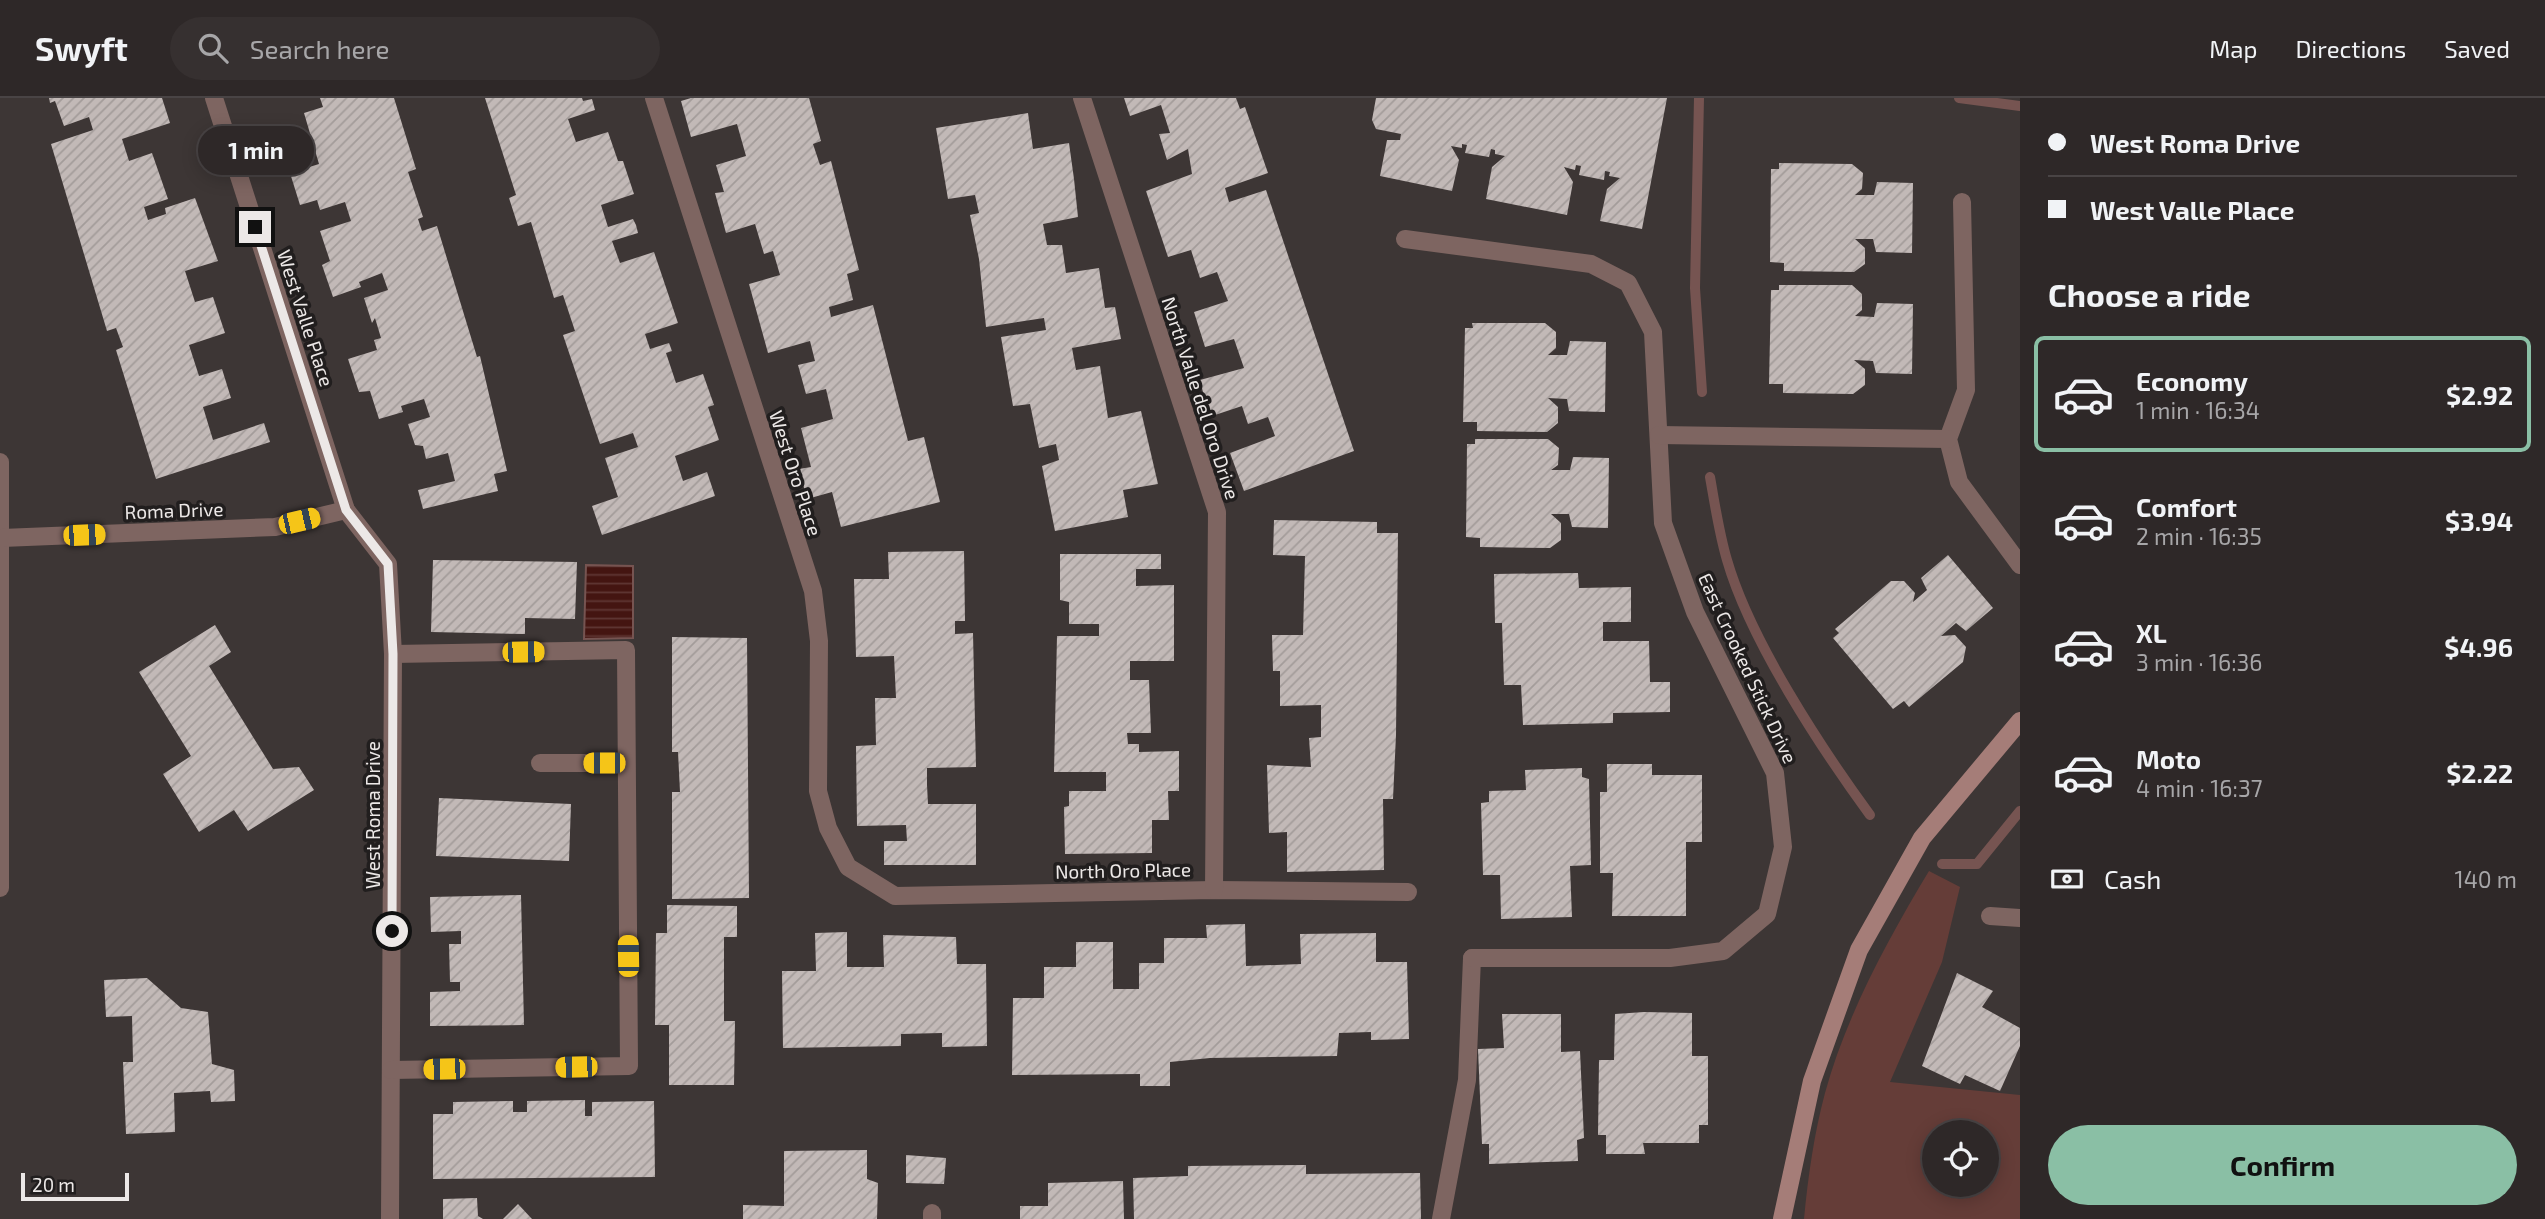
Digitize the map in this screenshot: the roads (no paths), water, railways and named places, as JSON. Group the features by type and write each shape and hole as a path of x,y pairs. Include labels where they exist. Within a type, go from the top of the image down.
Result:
{"street":[{"name":"West Valle Place","path":"214,98 346,510"},
{"name":"West Oro Place","path":"654,98 813,591 819,641 818,791 828,828 848,867"},
{"name":"North Valle del Oro Drive","path":"1082,98 1217,512 1214,890"},
{"path":"1962,202 1966,390 1948,439 1959,482 2020,565"},
{"name":"East Crooked Stick Drive","path":"1405,239 1591,264 1628,283 1653,332 1663,523 1695,612 1775,773 1783,847 1767,915 1723,951 1670,958 1472,958 1467,1080 1441,1219"},
{"path":"1659,435 1948,439"},
{"path":"0,462 0,888"},
{"name":"Roma Drive","path":"1,538 275,527 346,510"},
{"name":"West Roma Drive","path":"346,510 388,564 393,654 390,1219"},
{"path":"391,1070 629,1066 626,650 393,654"},
{"path":"1782,1219 1812,1081 1859,950 1922,838 2020,721"},
{"path":"540,763 626,763"},
{"name":"North Oro Place","path":"848,867 895,896 1214,890 1408,892"},
{"path":"1990,916 2020,918"}],"waterway":[{"path":"1699,98 1695,288 1702,392"},
{"path":"1959,98 2020,106"},
{"path":"1710,477 1727,560 1752,624 1809,726 1870,815"},
{"path":"1942,864 1977,864 2020,811"}]}
